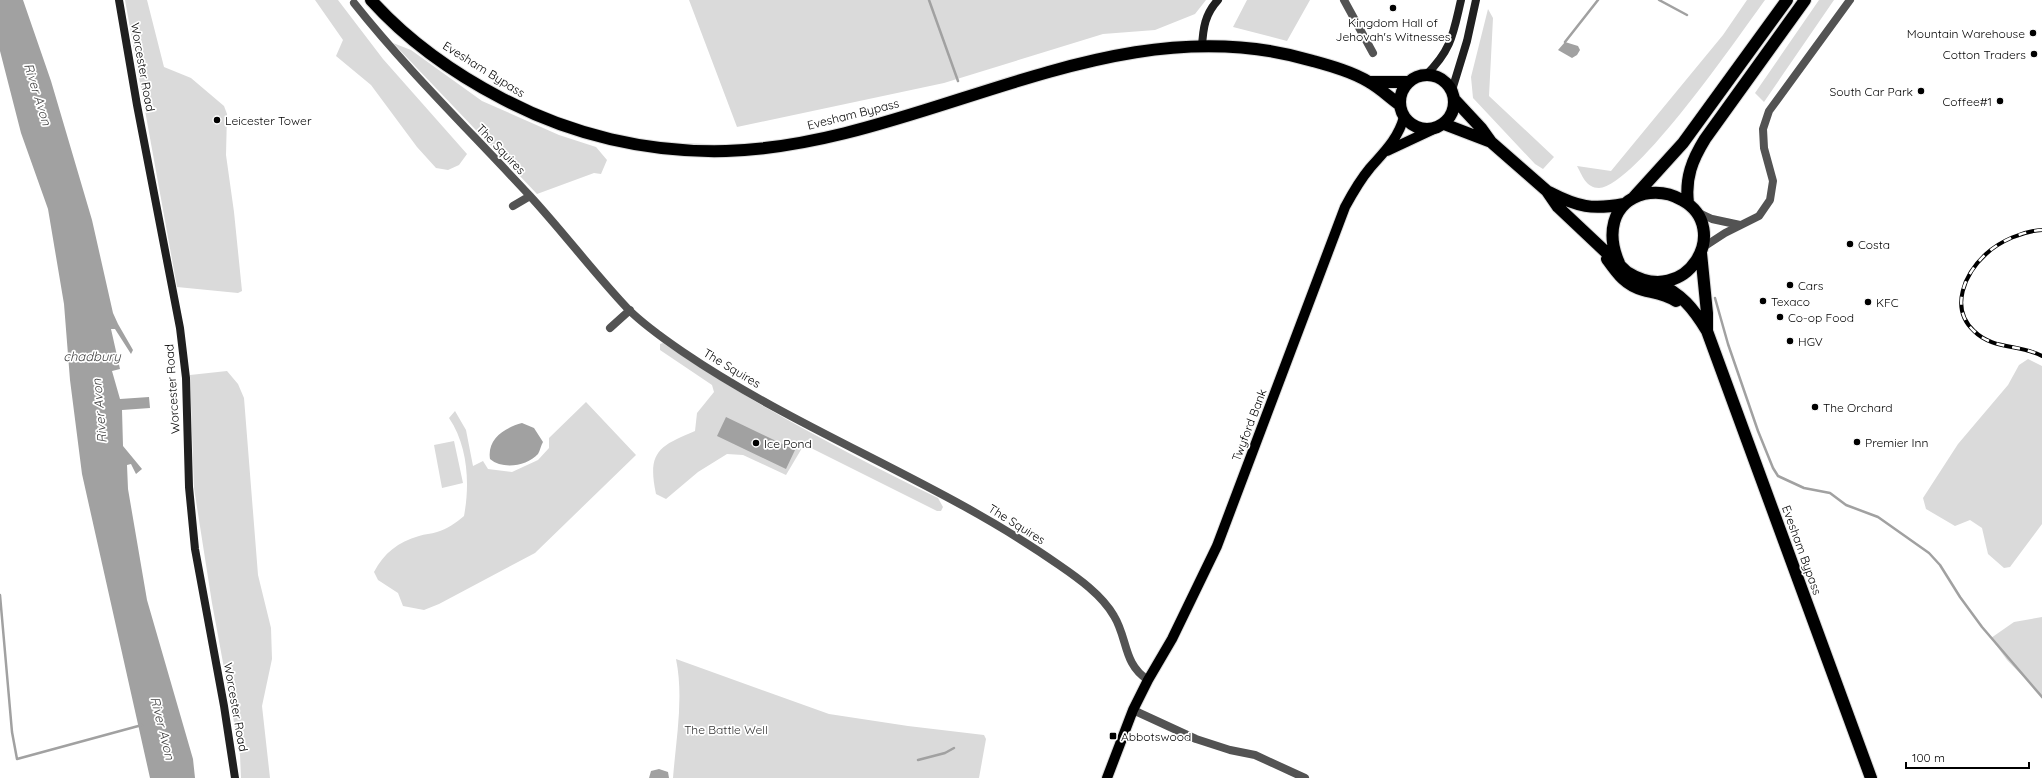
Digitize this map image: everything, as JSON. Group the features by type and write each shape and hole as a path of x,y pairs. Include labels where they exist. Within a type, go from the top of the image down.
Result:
{"highway":[{"name":"Evesham Bypass","path":"371,0 430,52 490,92 552,122 594,135 636,145 675,149 726,151 784,145 837,134 907,115 1056,69 1120,56 1168,49 1202,47 1262,49 1293,55 1326,65 1370,82 1400,106"},
{"path":"1619,263 1613,250 1611,239 1613,226 1629,201 1683,143 1787,0"},
{"path":"1688,203 1686,189 1689,171 1704,138 1805,0"},
{"path":"1491,142 1439,126 1419,128 1411,124 1404,117 1400,106 1403,90 1409,82 1416,77 1426,75 1443,80 1491,142 1546,191 1558,207 1598,245 1636,277 1657,283 1676,279 1693,266 1701,250 1703,242 1702,224 1697,212 1688,203 1664,193 1652,193 1602,208 1590,208 1546,191"},
{"name":"Evesham Bypass","path":"1370,82 1409,82"},
{"path":"1439,126 1452,114 1453,94"},
{"path":"1598,245 1624,281 1641,290 1665,295 1681,306 1695,324 1704,344 1714,352"},
{"name":"Evesham Bypass","path":"1701,250 1707,314 1707,331"},
{"name":"Evesham Bypass","path":"1657,283 1670,289 1687,303 1707,331 1871,778"}],"main road":[{"name":"Worcester Road","path":"119,0 138,113 180,328 186,378 189,487 195,549 224,706 235,778"},
{"path":"1202,47 1205,19 1210,8 1218,0"},
{"path":"1426,75 1446,52 1452,39 1461,0"},
{"path":"1453,94 1476,0"},
{"name":"Twyford Bank","path":"1107,778 1133,710 1148,680 1172,639 1217,546 1345,207 1370,169 1387,151 1398,133 1404,117"},
{"name":"Twyford Bank","path":"1387,151 1439,126"}],"street":[{"path":"1344,0 1372,53"},
{"path":"1701,250 1740,225 1759,216 1770,200 1773,181 1764,148 1763,129 1769,111 1850,0"},
{"name":"The Squires","path":"354,2 467,131 530,196 630,310 678,348 730,381 882,464 965,506 1061,566 1100,599 1114,615 1125,641 1130,662 1136,671 1148,680"},
{"path":"513,206 530,196"},
{"path":"1697,212 1712,219 1740,225"},
{"path":"610,328 630,310"},
{"path":"1133,710 1196,739 1230,750 1255,755 1305,778"}],"green space":[{"path":"125,0 147,0 164,67 191,78 224,106 227,114 226,155 234,212 242,291 238,293 177,287"},
{"path":"315,0 338,0 383,59 467,154 459,165 448,170 436,168 417,147 371,85 336,56 343,40"},
{"path":"689,0 1206,0 1195,14 1155,30 1103,34 944,83 737,127"},
{"path":"1247,0 1310,0 1287,41 1233,27"},
{"path":"1747,0 1765,0 1711,74 1661,137 1637,163 1616,181 1599,188 1591,186 1583,177 1577,166 1611,171 1723,35"},
{"path":"1819,0 1834,0 1764,102 1755,93"},
{"path":"1488,9 1493,18 1489,96 1554,157 1543,169 1535,164 1473,98 1471,77"},
{"path":"393,43 411,50 482,101 559,135 596,147 607,160 601,174 594,173 537,194"},
{"path":"663,343 763,406 832,444 938,498 943,507 941,511 937,511 811,448 802,448 786,475 743,455 727,454 698,472 666,499 656,494 653,469 659,452 664,446 672,441 695,431 697,413 714,392 712,385 660,350 660,344"},
{"path":"2028,359 2042,366 2042,524 2010,567 2004,568 1988,554 1982,528 1970,520 1955,526 1926,509 1923,498 1958,444 2008,385 2019,365"},
{"path":"227,371 238,384 244,398 258,575 271,628 272,659 262,706 270,778 241,778 240,755 212,603 194,488 190,375"},
{"path":"586,402 636,455 535,553 439,604 424,610 403,606 398,593 378,580 374,572 382,559 398,545 411,538 435,533 455,523 464,516 467,491 466,466 460,441 449,418 455,411 466,430 473,466 483,461 488,469 512,472 538,460 549,448 549,438"},
{"path":"454,441 463,483 442,488 434,445"},
{"path":"2042,617 2042,699 2039,693 2007,660 1991,638 2014,622"},
{"name":"The Battle Well","path":"676,659 829,714 908,726 984,735 986,739 979,778 673,778 679,704"}],"water":[{"name":"chadbury","path":"0,0 23,0 51,81 92,220 113,313 133,350 131,354 115,329 111,329 120,369 112,371 120,399 149,397 150,408 122,410 123,446 142,469 136,474 131,464 127,465 128,489 147,600 193,759 195,778 150,778 82,474 70,380 64,304 48,209 21,133 0,51"},
{"path":"1565,42 1578,46 1580,50 1577,55 1572,58 1558,50"},
{"name":"Ice Pond","path":"726,417 795,450 786,469 717,436"},
{"path":"522,423 534,428 543,442 538,454 528,461 515,465 501,465 490,459 491,446 498,435 515,425"},
{"path":"659,769 668,772 669,778 649,778 651,771"}],"waterway":[{"path":"929,0 958,81"},
{"path":"1565,42 1598,0"},
{"path":"1659,0 1687,15"},
{"path":"1715,298 1728,344 1758,431 1773,468 1778,476 1804,488 1830,493 1846,505 1878,517 1929,553 1940,565 1960,597 1982,627 2042,697"},
{"path":"0,595 12,732 17,759 142,725"},
{"path":"918,760 945,753 954,748"}],"railway":[{"path":"2042,230 2027,232 2012,238 1998,245 1986,254 1978,262 1966,281 1961,302 1962,312 1966,322 1981,337 1998,344 2034,352 2042,356"}],"place":[{"name":"Kingdom Hall of Jehovah's Witnesses","path":"1393,8"},
{"name":"Mountain Warehouse","path":"2033,33"},
{"name":"Cotton Traders","path":"2034,54"},
{"name":"South Car Park","path":"1921,91"},
{"name":"Coffee#1","path":"2000,101"},
{"name":"Leicester Tower","path":"217,120"},
{"name":"Costa","path":"1850,244"},
{"name":"Cars","path":"1790,285"},
{"name":"Texaco","path":"1763,301"},
{"name":"KFC","path":"1868,302"},
{"name":"Co-op Food","path":"1780,317"},
{"name":"HGV","path":"1790,341"},
{"name":"The Orchard","path":"1815,407"},
{"name":"Premier Inn","path":"1857,442"},
{"name":"Ice Pond","path":"756,443"},
{"name":"Abbotswood","path":"1113,736"}],"water label":[{"name":"River Avon","path":"38,94"},
{"name":"River Avon","path":"99,411"},
{"name":"River Avon","path":"163,728"}]}
